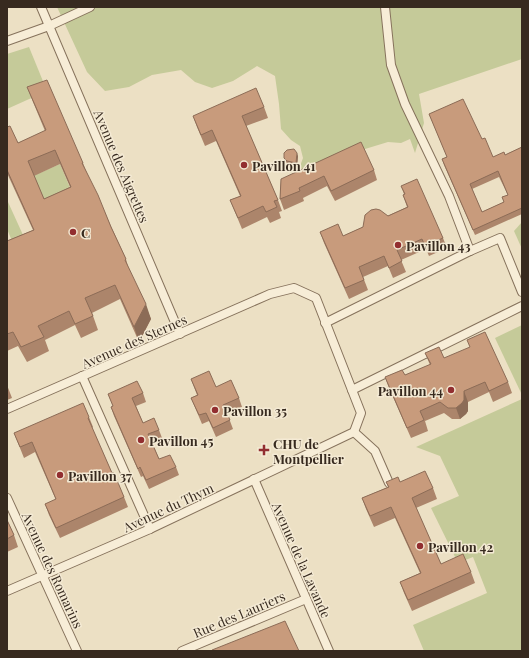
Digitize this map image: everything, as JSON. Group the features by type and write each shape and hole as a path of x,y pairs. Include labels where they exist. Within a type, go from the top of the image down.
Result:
{"lane":[{"name":"Avenue des Aigrettes","path":"41,7 180,334"},
{"path":"7,41 49,26 90,7"},
{"path":"386,7 391,65 405,104 449,196 470,251"},
{"path":"325,323 470,251 500,238 522,292"},
{"name":"Avenue des Sternes","path":"7,409 270,294 294,288 316,298 360,413 354,432"},
{"path":"352,390 522,306"},
{"path":"82,376 150,529"},
{"path":"354,432 375,452 389,483"},
{"name":"Avenue du Thym","path":"7,591 150,529 354,432"},
{"name":"Avenue de la Lavande","path":"254,479 329,651"},
{"name":"Avenue des Romarins","path":"7,498 77,651"},
{"name":"Rue des Lauriers","path":"182,651 195,648 306,599"}],"green space":[{"path":"57,7 522,7 522,59 419,94 424,123 415,153 410,139 401,143 388,142 342,156 304,175 299,169 303,158 300,146 291,140 281,129 275,76 257,66 233,81 212,88 195,82 181,70 152,75 129,87 105,91 87,72"},
{"path":"29,47 47,91 7,109 7,54"},
{"path":"60,164 76,202 50,213 33,176"},
{"path":"8,202 23,235 12,241 7,229"},
{"path":"522,222 522,249 514,231"},
{"path":"522,325 522,395 495,338"},
{"path":"522,399 522,651 424,651 413,625 487,593 473,557 458,563 431,508 459,496 440,456 416,447"}],"building":[{"name":"C","path":"47,80 82,163 98,195 126,259 125,260 146,304 134,327 115,285 85,298 93,316 75,324 69,311 38,326 44,337 21,347 13,332 7,334 7,241 34,230 7,170 7,127 10,126 18,143 46,130 27,87","holes":["55,150 71,187 44,199 28,161"]},
{"name":"Pavillon 41","path":"256,88 264,107 242,116 278,200 274,201 277,207 266,212 263,206 238,218 230,200 241,196 212,130 201,135 193,116"},
{"path":"463,99 482,139 485,138 493,157 504,152 505,155 522,147 522,208 473,230 442,159 447,157 429,114","holes":["498,171 508,195 502,197 504,202 482,212 470,184"]},
{"path":"361,142 374,170 331,191 324,176 299,188 300,191 280,199 281,179"},
{"path":"294,149 297,153 296,163 287,161 284,158 284,153 287,150"},
{"name":"Pavillon 43","path":"417,179 443,238 425,246 422,239 397,250 402,261 389,268 384,256 359,267 364,280 345,288 320,232 338,224 343,236 363,227 365,215 371,210 380,210 388,216 408,207 403,195 405,194 401,186"},
{"name":"Pavillon 44","path":"485,332 508,382 489,391 485,382 464,391 464,400 456,408 448,408 440,402 420,411 424,420 407,428 385,377 402,370 405,375 431,364 425,353 439,347 444,358 470,347 467,340"},
{"name":"Pavillon 35","path":"209,371 216,387 231,380 239,398 223,405 230,420 213,428 206,413 199,415 191,398 198,395 191,379"},
{"name":"Pavillon 45","path":"137,381 143,393 132,398 143,423 154,418 159,430 148,434 159,459 170,455 176,467 146,480 140,467 138,469 111,407 113,406 108,394"},
{"name":"Pavillon 37","path":"83,403 89,417 88,418 124,497 56,528 45,504 56,499 32,442 20,447 14,433"},
{"name":"Pavillon 42","path":"425,471 433,488 412,498 441,564 463,554 471,572 408,600 400,582 421,573 391,507 370,516 362,498 389,487 386,482 398,477 400,482"},
{"path":"7,520 14,535 7,539"},
{"path":"285,621 299,651 212,651 212,650"}],"place":[{"name":"Pavillon 41","path":"244,165"},
{"name":"C","path":"73,232"},
{"name":"Pavillon 43","path":"398,245"},
{"name":"Pavillon 44","path":"451,390"},
{"name":"Pavillon 35","path":"215,410"},
{"name":"Pavillon 45","path":"141,440"},
{"name":"CHU de Montpellier","path":"264,450"},
{"name":"Pavillon 37","path":"60,475"},
{"name":"Pavillon 42","path":"420,546"}]}
